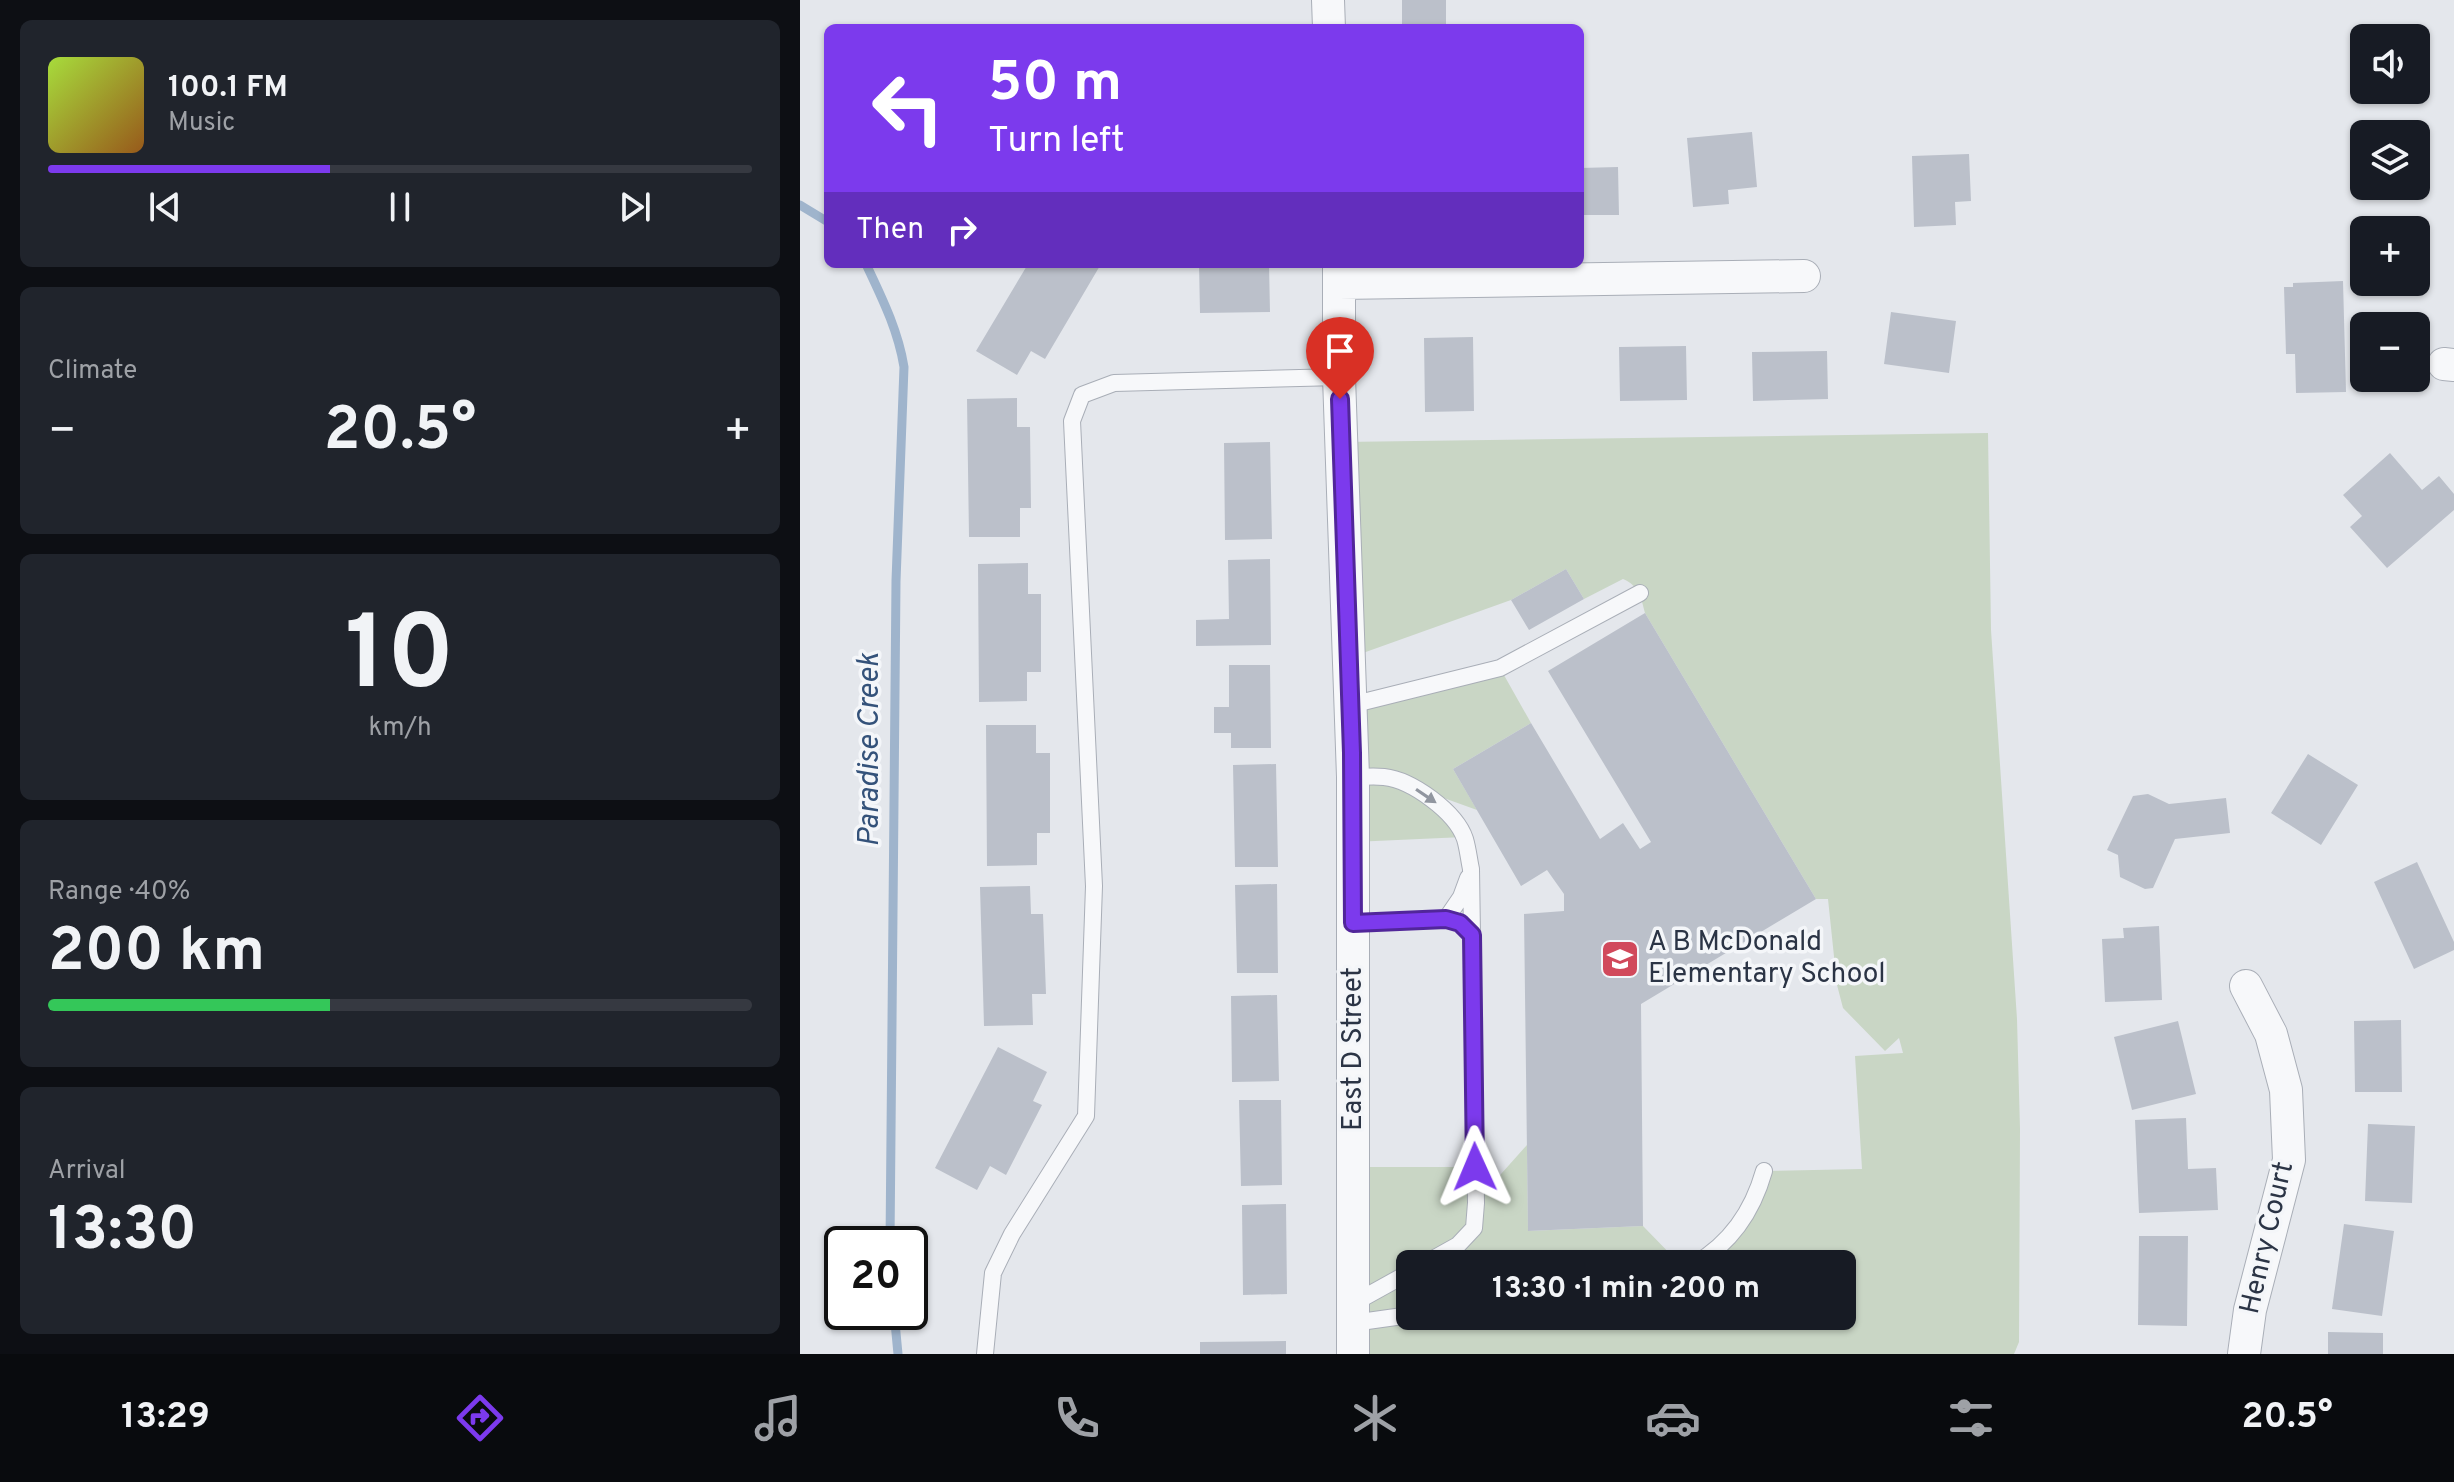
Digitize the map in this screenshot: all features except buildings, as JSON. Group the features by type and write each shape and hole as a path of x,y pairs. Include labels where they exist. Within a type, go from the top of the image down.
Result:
{"street":[{"path":"1328,0 1329,24"},
{"path":"1339,274 1804,276"},
{"name":"East D Street","path":"1339,274 1339,377 1353,777 1353,1327"},
{"name":"Henry Court","path":"2244,1354 2250,1310 2289,1160 2286,1090 2271,1034 2246,986"}],"lane":[{"path":"985,1354 993,1273 1012,1234 1086,1116 1094,886 1072,421 1082,395 1114,383 1339,377"},
{"path":"1351,705 1500,668 1640,593"},
{"path":"1353,777 1386,777 1410,786 1433,800 1453,817 1464,837 1471,869 1476,1203 1474,1228 1449,1250"},
{"path":"1446,919 1461,897 1471,869"},
{"path":"1353,923 1446,919 1460,923 1472,935"},
{"path":"1715,1250 1726,1242 1758,1192 1764,1171"},
{"path":"1353,1327 1396,1286"},
{"path":"1353,1327 1396,1318"}],"green space":[{"path":"1988,433 1991,630 2017,1019 2019,1342 2014,1354 1353,1354 1354,1167 1475,1167 1476,1202 1527,1145 1528,1231 1643,1226 1666,1250 1396,1250 1396,1330 1856,1330 1856,1250 1715,1250 1726,1242 1764,1171 1862,1169 1855,1056 1903,1053 1899,1038 1885,1051 1843,1008 1837,985 1828,899 1816,899 1645,613 1633,585 1623,579 1584,599 1566,569 1511,600 1349,658 1342,442"},
{"path":"1500,668 1531,723 1453,769 1477,810 1416,788 1464,837 1353,842 1351,705"}],"waterway":[{"name":"Paradise Creek","path":"800,205 824,220"},
{"name":"Paradise Creek","path":"868,268 894,327 904,367 896,581 890,1226"},
{"name":"Paradise Creek","path":"896,1330 898,1354"}],"place":[{"name":"A B McDonald Elementary School","path":"1620,959"}],"route":[{"path":"1340,399 1352,753 1353,923 1446,919 1460,923 1472,935 1475,1167"}]}
